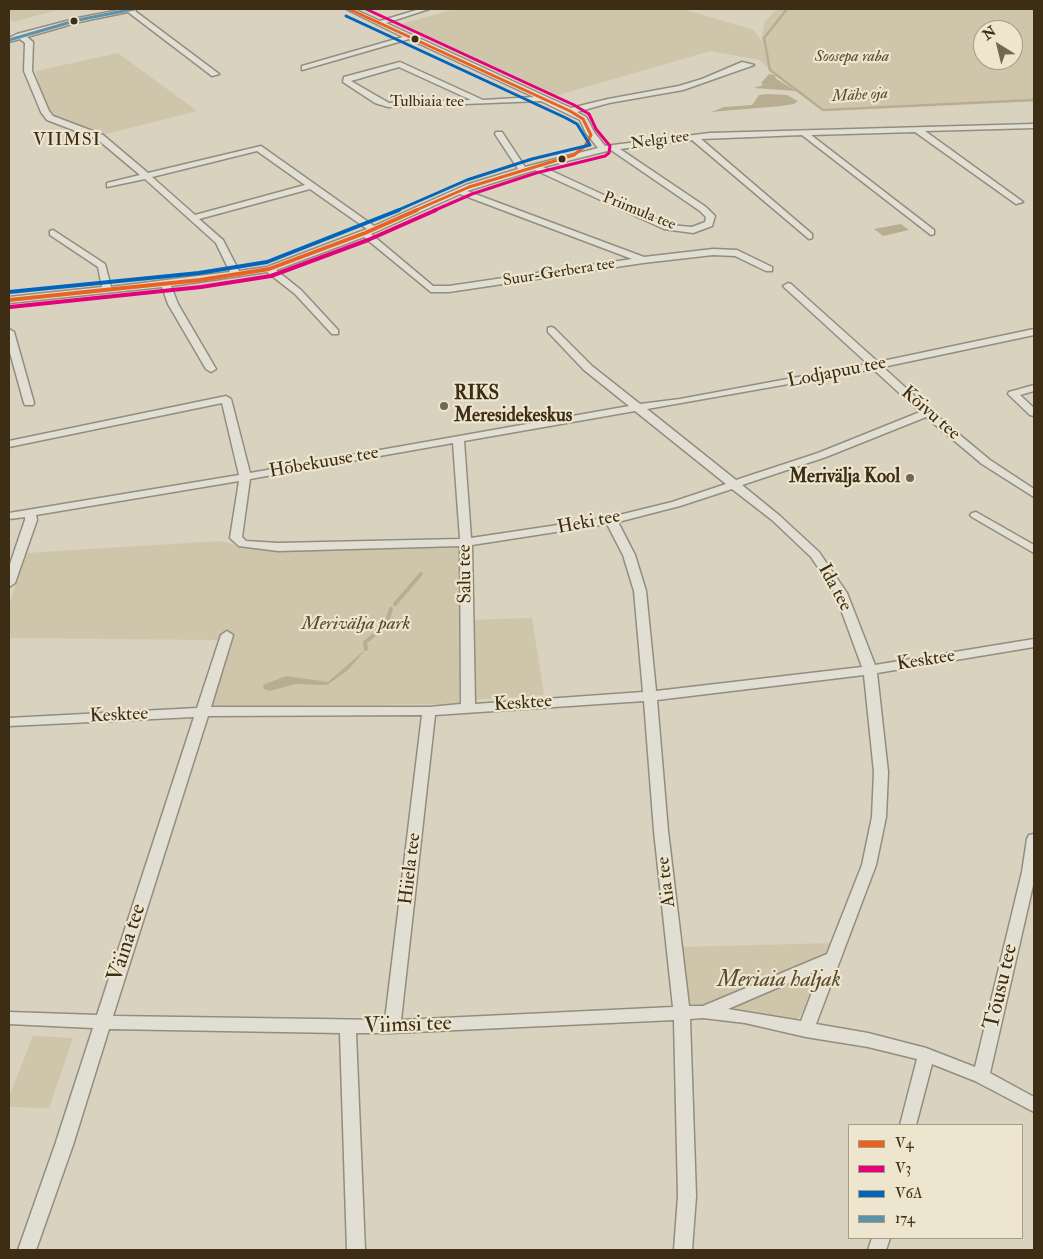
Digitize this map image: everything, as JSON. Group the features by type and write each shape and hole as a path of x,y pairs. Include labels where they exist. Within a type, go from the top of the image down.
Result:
{"street":[{"path":"9,40 78,20 131,9 215,74"},
{"path":"349,9 570,111 583,119 592,135 608,148"},
{"path":"380,23 426,9"},
{"path":"20,36 29,42 28,70 44,112 50,118 100,137 220,242 236,275"},
{"path":"305,68 409,37"},
{"name":"Tulbiaia tee","path":"481,102 405,64 393,64 347,79 363,92 388,105 481,102 542,98"},
{"path":"570,111 608,101 694,85 732,69"},
{"name":"Nelgi tee","path":"9,300 166,284 269,269 369,231 459,191 534,166 608,148 693,136 1034,126"},
{"path":"1025,127 1034,132"},
{"path":"918,130 1019,202"},
{"path":"499,134 523,170"},
{"path":"805,134 931,232"},
{"path":"574,155 592,135"},
{"path":"693,136 809,236"},
{"name":"Suur-Gerbera tee","path":"145,176 258,148 364,224 369,231 431,289 449,289 644,260 713,252 737,253 770,268"},
{"name":"Priimula tee","path":"534,166 667,227 693,230 709,224 710,216 703,209 608,148"},
{"path":"110,185 145,176"},
{"path":"193,218 312,186"},
{"path":"459,191 644,260"},
{"path":"53,233 102,266 107,291"},
{"path":"269,269 298,292 335,332"},
{"path":"166,284 173,304 211,369"},
{"name":"Kõivu tee","path":"788,286 927,413 986,462 1034,494"},
{"name":"Ida tee","path":"552,330 588,368 776,518 815,555 841,593 870,670 881,772 879,816 869,865 806,1030"},
{"path":"9,332 29,403"},
{"name":"Lodjapuu tee","path":"638,409 876,366 1034,332"},
{"path":"1023,334 1034,343"},
{"path":"1034,388 1013,394 1034,413"},
{"path":"9,444 226,399 245,477"},
{"name":"Hõbekuuse tee","path":"9,516 245,477 626,409 638,409"},
{"name":"Heki tee","path":"245,477 236,538 243,544 260,547 466,542 610,520 735,486 876,435 927,413"},
{"name":"Salu tee","path":"458,440 466,542 468,708"},
{"path":"9,583 32,520 30,512"},
{"path":"976,515 1034,550"},
{"name":"Aia tee","path":"610,520 629,555 640,591 652,696 661,831 682,1014 687,1196 683,1250"},
{"name":"Väina tee","path":"27,1250 64,1145 227,635"},
{"name":"Kesktee","path":"9,722 204,711 429,711 652,696 870,670 1034,643"},
{"name":"Hiiela tee","path":"392,1027 429,711"},
{"name":"Tõusu tee","path":"980,1076 1031,872 1034,839"},
{"path":"703,1012 835,957"},
{"name":"Viimsi tee","path":"9,1018 348,1028 703,1012 745,1017 806,1030 868,1040 926,1055 980,1076 1034,1105"},
{"path":"348,1028 356,1250"},
{"path":"908,1124 926,1055"}],"green space":[{"path":"9,9 57,10 14,22 9,18"},
{"name":"Soosepa raba","path":"455,9 683,9 754,30 761,41 765,21 777,9 1034,9 1034,101 822,109 760,60 710,51 555,96 401,24"},
{"path":"118,53 197,111 102,135 52,115 39,87 36,71"},
{"name":"Merivälja park","path":"220,541 248,548 460,544 459,704 197,706 218,640 9,638 9,605 26,553"},
{"path":"532,618 544,695 471,700 469,620"},
{"name":"Meriaia haljak","path":"833,943 826,968 798,1019 726,1007 690,1004 681,947"},
{"path":"33,1036 73,1038 49,1108 9,1107 9,1097"}],"shaded area":[{"path":"769,74 774,75 775,78 796,91 754,88 763,85 761,83"},
{"path":"759,95 787,95 798,101 794,104 781,106 711,112 724,107 752,105"},
{"path":"901,224 909,230 883,236 874,229"},
{"path":"366,649 348,670 327,685 295,684 270,691 264,689 263,685 286,676 328,682"}],"waterway":[{"name":"Mähe oja","path":"787,9 764,38 770,70 823,110 1034,100"},
{"path":"395,604 421,574"},
{"path":"368,640 386,625 391,609"},
{"path":"365,642 366,649"}],"transit line":[{"name":"174","path":"9,40 78,20 134,9"},
{"name":"V4","path":"349,9 570,111 583,119 591,135"},
{"name":"V3","path":"10,307 201,287 271,276 368,240 472,194 536,173 605,156 609,153 610,146 596,129 589,114 574,105 366,9"},
{"name":"V6A","path":"9,292 199,273 267,262 362,226 467,180 532,159 590,145 577,124 566,118 346,16"},
{"name":"V4","path":"9,300 200,280 269,269 365,233 469,187 574,155 585,146 591,135"}],"place":[{"name":"RIKS Meresidekeskus","path":"444,406"},
{"name":"Merivälja Kool","path":"910,478"}],"district":[{"name":"VIIMSI","path":"67,141"}]}
